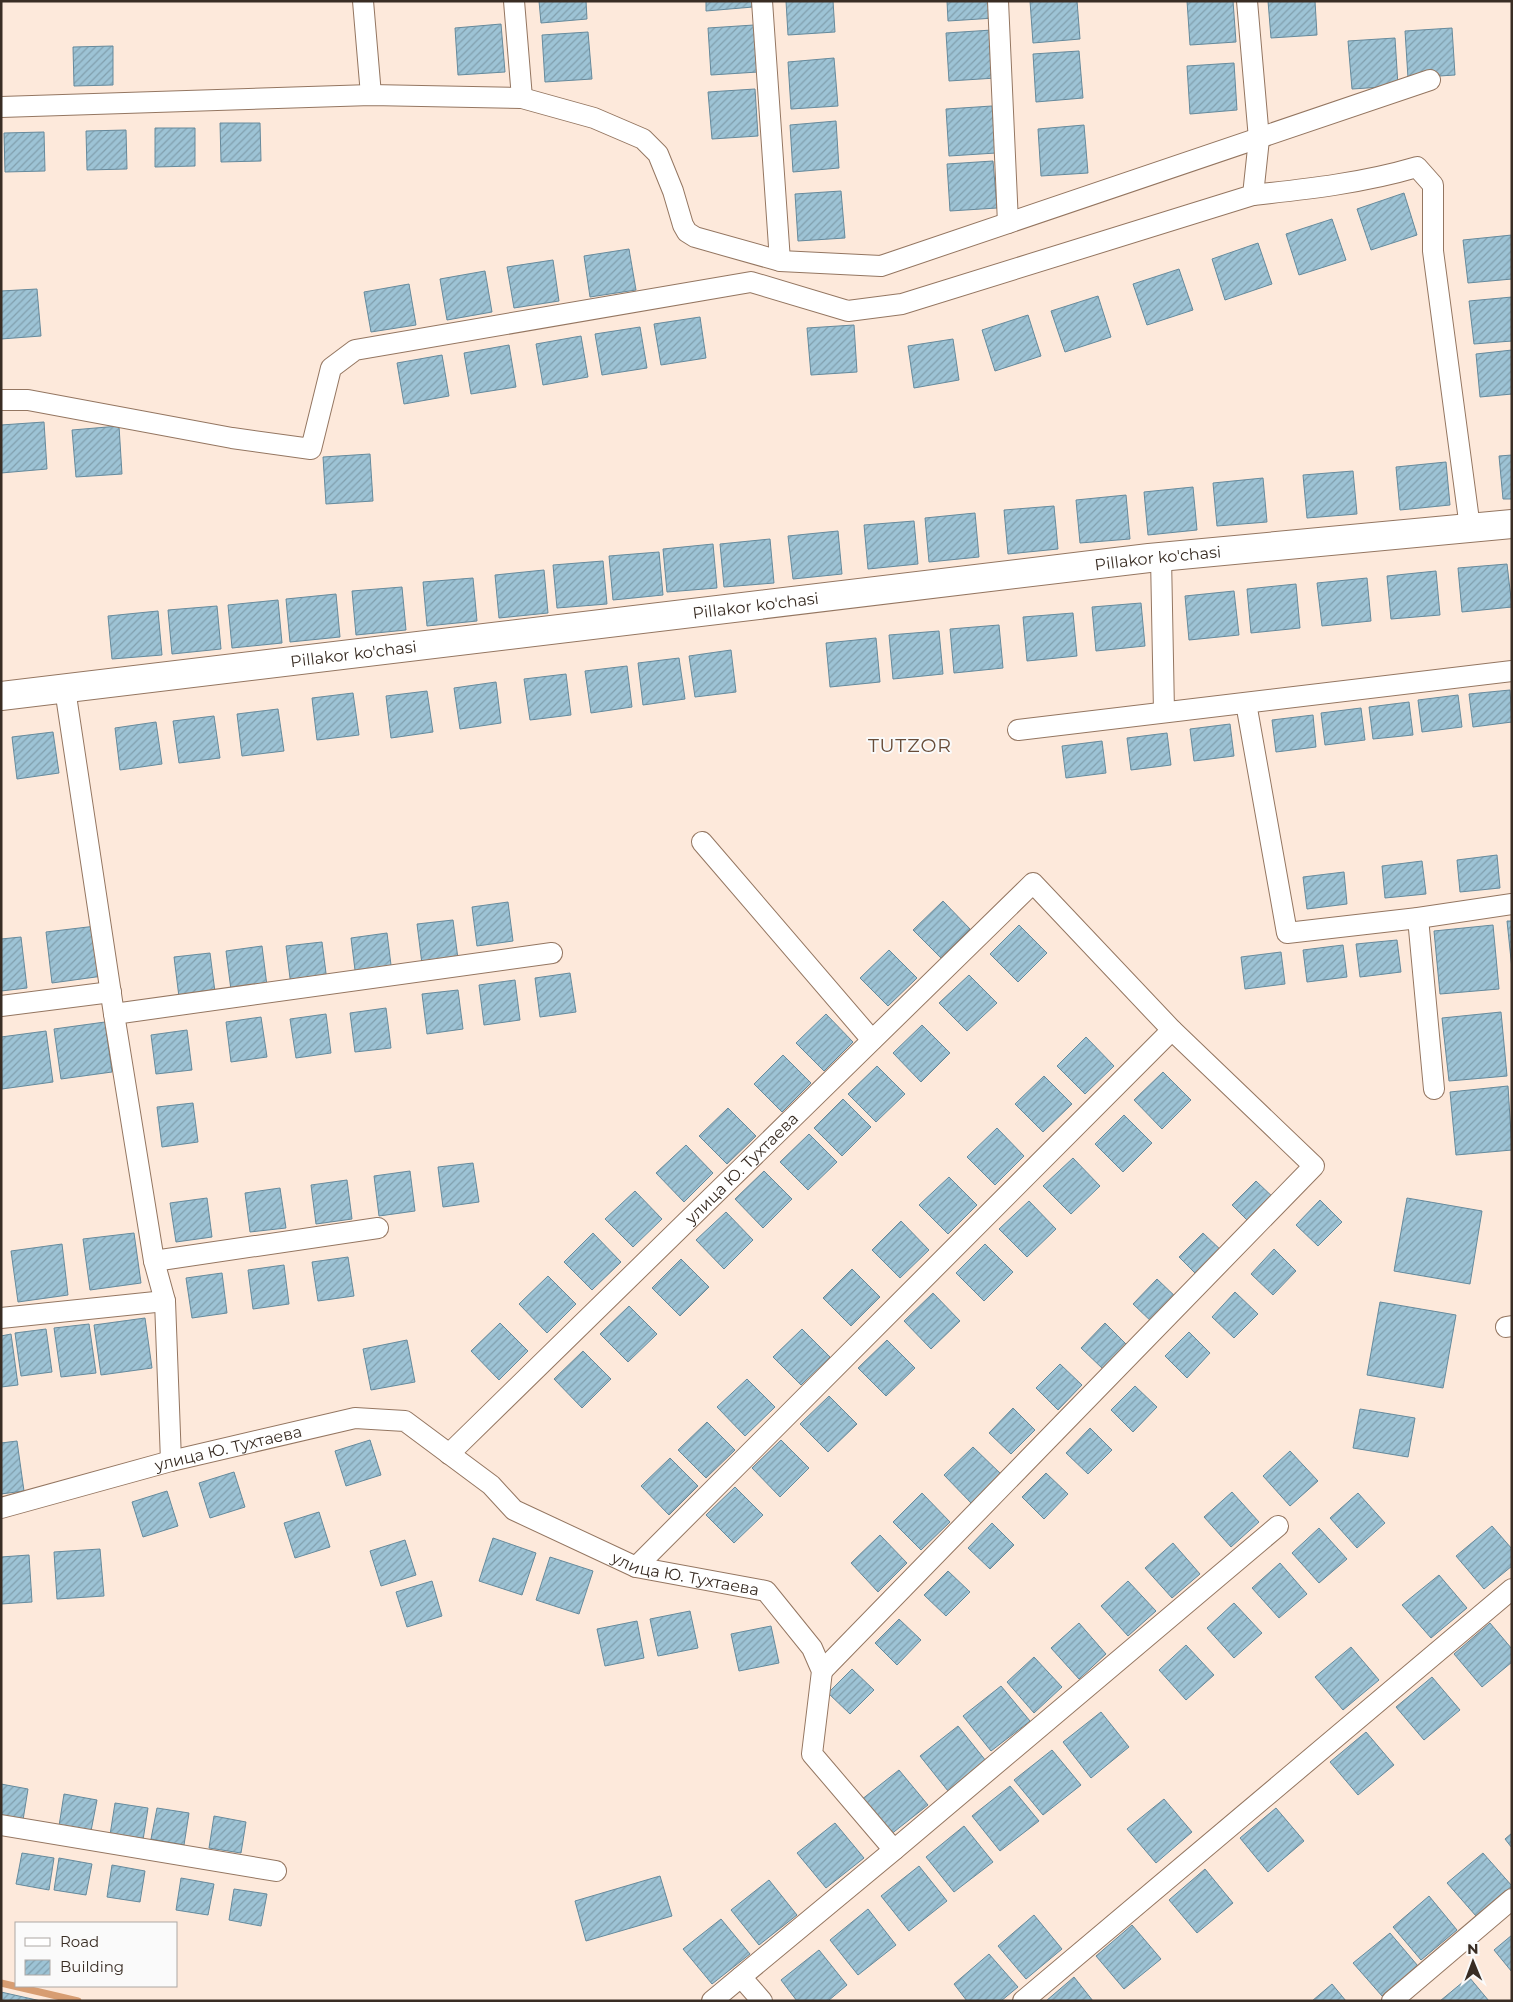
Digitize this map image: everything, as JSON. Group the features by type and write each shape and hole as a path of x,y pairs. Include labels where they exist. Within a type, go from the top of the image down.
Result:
{"street":[{"path":"363,1 371,95"},
{"path":"514,1 522,98"},
{"path":"762,1 780,261"},
{"path":"998,1 1008,223"},
{"path":"1247,1 1259,140 1253,195"},
{"path":"1,107 371,95 522,98 594,118 643,139 658,154 687,232 694,237 780,261 881,266 1259,140 1430,80"},
{"path":"1,400 28,400 232,438 311,449 330,368 355,350 751,282 848,311 902,304 1253,195 1327,187 1388,176 1417,167 1433,185 1433,251 1470,528"},
{"name":"Pillakor ko'chasi","path":"1,696 1162,557 1512,524"},
{"path":"1162,557 1164,712"},
{"path":"1018,730 1512,671"},
{"path":"65,689 114,1014 154,1261 165,1301 171,1461"},
{"path":"1246,703 1287,933 1418,918 1512,904"},
{"path":"702,842 872,1040"},
{"name":"улица Ю. Тухтаева","path":"449,1454 1034,882 1172,1030"},
{"path":"1418,918 1434,1089"},
{"path":"114,1014 552,952"},
{"path":"1,1006 111,992"},
{"path":"636,1566 1172,1030 1314,1166 822,1671 812,1754 894,1850"},
{"path":"154,1261 378,1228"},
{"path":"1,1318 165,1301"},
{"name":"улица Ю. Тухтаева","path":"1,1508 171,1461 355,1418 405,1420 491,1485 514,1510 636,1566 766,1591 812,1648 822,1671"},
{"path":"712,2001 1278,1526"},
{"path":"1023,2001 1512,1589"},
{"path":"1,1825 276,1871"},
{"path":"1392,2001 1512,1899"},
{"path":"741,1977 762,2001"}],"building":[{"path":"539,1 586,1 587,19 541,23"},
{"path":"706,1 752,1 753,7 706,11"},
{"path":"786,1 833,1 835,32 788,35"},
{"path":"947,1 993,1 995,18 948,21"},
{"path":"1030,1 1077,1 1080,39 1033,43"},
{"path":"1187,1 1233,1 1236,42 1190,45"},
{"path":"1268,1 1315,1 1317,35 1271,38"},
{"path":"501,24 505,72 458,75 455,28"},
{"path":"754,25 758,72 711,75 708,28"},
{"path":"1452,28 1455,75 1408,78 1405,31"},
{"path":"992,30 996,78 949,81 946,33"},
{"path":"588,32 592,79 545,82 542,35"},
{"path":"1395,38 1398,86 1352,89 1348,41"},
{"path":"113,46 113,85 74,86 73,47"},
{"path":"1079,51 1083,98 1036,102 1033,54"},
{"path":"834,58 838,106 791,109 788,62"},
{"path":"1234,63 1237,110 1190,114 1187,66"},
{"path":"755,89 758,136 712,139 708,92"},
{"path":"992,106 996,153 949,156 946,109"},
{"path":"836,121 839,168 793,172 790,125"},
{"path":"220,123 260,123 261,161 221,162"},
{"path":"1084,125 1088,173 1041,176 1038,129"},
{"path":"155,128 195,128 195,166 155,167"},
{"path":"126,130 127,169 87,170 86,131"},
{"path":"44,132 45,171 5,172 4,133"},
{"path":"993,161 997,208 950,211 947,164"},
{"path":"841,191 845,238 798,241 795,194"},
{"path":"1404,193 1417,235 1371,250 1357,209"},
{"path":"1332,219 1346,260 1299,275 1286,234"},
{"path":"1512,235 1512,279 1468,283 1463,240"},
{"path":"1258,243 1272,284 1225,300 1212,259"},
{"path":"629,249 636,290 590,297 584,256"},
{"path":"553,260 559,301 514,308 507,267"},
{"path":"1179,269 1193,310 1147,325 1133,284"},
{"path":"485,271 492,312 447,320 440,279"},
{"path":"409,284 416,325 371,332 364,292"},
{"path":"37,289 41,336 1,339 1,291"},
{"path":"1098,296 1111,337 1065,352 1051,311"},
{"path":"1512,297 1512,341 1474,344 1469,301"},
{"path":"1028,315 1041,356 995,371 982,330"},
{"path":"700,317 706,358 661,365 654,324"},
{"path":"854,325 857,372 811,375 807,328"},
{"path":"640,327 647,368 602,375 595,334"},
{"path":"581,336 588,377 543,385 536,344"},
{"path":"953,339 959,380 914,388 908,346"},
{"path":"509,345 516,387 471,394 464,353"},
{"path":"1512,350 1512,394 1480,397 1476,354"},
{"path":"442,355 449,396 404,404 397,363"},
{"path":"44,422 47,469 1,473 1,425"},
{"path":"119,426 122,474 76,477 72,430"},
{"path":"370,454 373,501 326,504 323,457"},
{"path":"1512,455 1512,499 1503,499 1499,456"},
{"path":"1446,462 1450,505 1400,510 1396,467"},
{"path":"1353,471 1357,514 1307,518 1303,475"},
{"path":"1263,478 1267,522 1217,526 1213,483"},
{"path":"1193,487 1197,530 1148,535 1144,492"},
{"path":"1126,495 1130,539 1080,543 1076,500"},
{"path":"1054,506 1058,549 1008,554 1004,510"},
{"path":"975,513 979,557 929,562 925,518"},
{"path":"914,521 918,564 868,569 864,525"},
{"path":"838,531 842,574 793,579 788,536"},
{"path":"770,539 774,583 724,587 720,544"},
{"path":"713,544 717,588 667,592 663,549"},
{"path":"659,552 663,595 613,600 609,556"},
{"path":"603,561 607,604 557,608 553,565"},
{"path":"1507,564 1512,607 1462,612 1458,568"},
{"path":"544,570 548,613 499,618 495,575"},
{"path":"1436,571 1440,615 1391,619 1387,576"},
{"path":"473,578 477,621 427,626 423,582"},
{"path":"1367,578 1371,621 1322,626 1317,583"},
{"path":"1296,584 1300,628 1251,633 1247,589"},
{"path":"402,587 406,630 356,635 352,591"},
{"path":"1234,591 1239,635 1189,640 1185,596"},
{"path":"336,594 340,637 290,642 286,599"},
{"path":"278,600 282,643 232,648 228,605"},
{"path":"1141,603 1145,646 1096,651 1092,607"},
{"path":"217,606 221,649 172,654 168,610"},
{"path":"158,611 162,655 112,659 108,616"},
{"path":"1073,613 1077,656 1027,661 1023,617"},
{"path":"999,625 1003,668 954,673 950,629"},
{"path":"939,631 943,674 893,679 889,635"},
{"path":"876,638 880,682 830,687 826,643"},
{"path":"731,650 736,692 695,697 689,656"},
{"path":"679,658 685,699 643,705 638,663"},
{"path":"627,666 632,707 591,713 585,671"},
{"path":"566,674 571,715 530,720 524,679"},
{"path":"496,682 501,723 460,729 454,688"},
{"path":"1510,690 1512,722 1473,727 1469,694"},
{"path":"427,691 433,732 391,738 386,696"},
{"path":"353,693 359,735 317,740 312,698"},
{"path":"1458,695 1462,727 1422,732 1418,700"},
{"path":"1409,702 1413,735 1373,739 1369,707"},
{"path":"1361,708 1365,740 1325,745 1321,713"},
{"path":"278,709 284,751 242,756 237,714"},
{"path":"1313,715 1316,747 1276,752 1272,720"},
{"path":"214,716 220,758 179,763 173,721"},
{"path":"156,722 162,764 120,770 115,728"},
{"path":"1230,724 1234,756 1194,761 1190,729"},
{"path":"53,732 59,773 17,779 12,737"},
{"path":"1167,733 1171,765 1131,770 1127,738"},
{"path":"1102,741 1106,773 1066,778 1062,746"},
{"path":"1497,855 1500,888 1460,892 1457,860"},
{"path":"1422,861 1426,894 1385,898 1382,866"},
{"path":"1344,872 1347,904 1307,909 1303,877"},
{"path":"943,901 970,929 941,958 913,930"},
{"path":"508,902 513,941 477,946 472,907"},
{"path":"453,920 458,959 422,964 417,924"},
{"path":"1507,921 1512,921 1512,969"},
{"path":"1019,925 1047,953 1018,982 990,954"},
{"path":"1493,925 1499,989 1440,994 1434,931"},
{"path":"96,926 103,976 52,983 46,932"},
{"path":"387,933 392,973 356,978 351,938"},
{"path":"21,937 27,988 1,991 1,939"},
{"path":"1397,940 1401,972 1360,977 1356,944"},
{"path":"322,942 327,981 291,986 286,946"},
{"path":"1343,945 1347,977 1307,982 1303,950"},
{"path":"262,946 267,986 231,990 226,951"},
{"path":"889,950 917,978 888,1006 860,978"},
{"path":"1281,952 1285,984 1245,989 1241,957"},
{"path":"210,953 215,992 179,997 174,957"},
{"path":"570,973 576,1012 540,1017 535,978"},
{"path":"969,975 997,1003 967,1031 939,1003"},
{"path":"515,980 520,1020 484,1025 479,985"},
{"path":"458,990 463,1029 427,1034 422,994"},
{"path":"386,1008 391,1048 355,1052 350,1013"},
{"path":"1501,1012 1507,1076 1449,1081 1442,1018"},
{"path":"326,1014 331,1053 296,1058 290,1019"},
{"path":"826,1014 853,1042 824,1071 796,1043"},
{"path":"261,1017 267,1057 231,1062 226,1022"},
{"path":"105,1022 112,1072 61,1079 54,1029"},
{"path":"922,1025 950,1053 921,1082 893,1053"},
{"path":"187,1030 192,1070 156,1074 151,1035"},
{"path":"46,1031 53,1082 2,1089 1,1037"},
{"path":"1086,1037 1114,1066 1085,1094 1057,1066"},
{"path":"783,1055 811,1083 782,1112 754,1084"},
{"path":"877,1066 905,1094 876,1122 848,1094"},
{"path":"1163,1072 1191,1100 1162,1129 1134,1100"},
{"path":"1044,1076 1072,1104 1043,1132 1015,1104"},
{"path":"1508,1086 1512,1150 1456,1155 1450,1092"},
{"path":"843,1099 871,1127 842,1156 814,1128"},
{"path":"193,1103 198,1142 162,1147 157,1107"},
{"path":"728,1108 756,1136 727,1164 699,1136"},
{"path":"1124,1115 1152,1143 1123,1172 1095,1144"},
{"path":"997,1128 1024,1156 995,1185 967,1157"},
{"path":"809,1134 837,1162 808,1190 780,1162"},
{"path":"686,1145 713,1173 684,1202 656,1173"},
{"path":"1073,1158 1100,1186 1071,1214 1043,1186"},
{"path":"473,1163 479,1202 443,1207 438,1167"},
{"path":"410,1171 415,1211 379,1216 374,1176"},
{"path":"764,1171 792,1199 763,1228 735,1199"},
{"path":"949,1177 977,1205 948,1234 919,1205"},
{"path":"347,1180 352,1219 316,1224 311,1185"},
{"path":"1256,1181 1278,1202 1254,1227 1232,1205"},
{"path":"280,1188 286,1228 250,1232 245,1193"},
{"path":"635,1191 662,1219 633,1247 605,1219"},
{"path":"207,1198 212,1237 176,1242 170,1203"},
{"path":"1407,1198 1482,1211 1470,1284 1394,1271"},
{"path":"1320,1200 1342,1222 1318,1246 1296,1225"},
{"path":"1029,1201 1056,1229 1027,1257 999,1229"},
{"path":"726,1212 753,1240 724,1269 696,1240"},
{"path":"901,1221 929,1250 900,1278 872,1250"},
{"path":"134,1233 141,1283 90,1290 83,1239"},
{"path":"593,1233 621,1262 592,1290 564,1262"},
{"path":"1203,1233 1225,1254 1201,1279 1179,1257"},
{"path":"62,1244 68,1295 18,1302 11,1251"},
{"path":"985,1244 1013,1272 984,1301 956,1273"},
{"path":"1274,1249 1296,1271 1273,1295 1251,1274"},
{"path":"348,1257 354,1296 318,1301 312,1262"},
{"path":"681,1259 709,1287 680,1316 652,1288"},
{"path":"284,1265 289,1304 253,1309 248,1270"},
{"path":"852,1269 880,1297 851,1326 823,1298"},
{"path":"222,1273 227,1313 192,1318 186,1278"},
{"path":"548,1276 576,1304 547,1333 519,1304"},
{"path":"1157,1279 1179,1300 1155,1325 1133,1304"},
{"path":"1235,1292 1258,1314 1234,1338 1212,1317"},
{"path":"933,1293 960,1321 931,1349 904,1321"},
{"path":"1380,1302 1456,1315 1443,1388 1367,1375"},
{"path":"629,1306 657,1334 628,1362 600,1334"},
{"path":"145,1318 152,1368 101,1375 94,1325"},
{"path":"500,1323 528,1351 499,1380 471,1351"},
{"path":"1105,1323 1127,1345 1103,1369 1081,1348"},
{"path":"89,1324 96,1373 61,1377 54,1328"},
{"path":"46,1329 52,1372 21,1376 15,1333"},
{"path":"802,1329 830,1357 801,1385 773,1357"},
{"path":"1189,1332 1210,1353 1187,1378 1165,1356"},
{"path":"11,1334 18,1385 1,1387 1,1336"},
{"path":"407,1340 415,1382 371,1390 363,1349"},
{"path":"887,1340 915,1368 886,1396 858,1368"},
{"path":"583,1351 611,1379 582,1408 554,1379"},
{"path":"1060,1364 1082,1385 1058,1410 1036,1388"},
{"path":"747,1379 775,1407 745,1436 717,1407"},
{"path":"1135,1386 1157,1407 1133,1432 1111,1410"},
{"path":"829,1396 857,1424 828,1452 800,1424"},
{"path":"1013,1408 1035,1430 1011,1454 989,1433"},
{"path":"1360,1409 1415,1418 1408,1457 1353,1448"},
{"path":"707,1422 735,1450 706,1478 678,1450"},
{"path":"1090,1428 1112,1450 1088,1474 1066,1453"},
{"path":"370,1440 381,1475 346,1486 335,1451"},
{"path":"781,1440 809,1468 780,1497 752,1468"},
{"path":"17,1441 24,1491 1,1494 1,1443"},
{"path":"973,1447 1002,1475 972,1504 944,1475"},
{"path":"1290,1451 1318,1481 1290,1506 1263,1476"},
{"path":"670,1458 698,1486 669,1515 641,1486"},
{"path":"234,1472 245,1507 210,1518 199,1483"},
{"path":"1046,1473 1068,1494 1044,1519 1022,1497"},
{"path":"735,1487 763,1515 734,1543 706,1515"},
{"path":"167,1491 178,1526 143,1537 132,1502"},
{"path":"1232,1492 1259,1522 1231,1547 1204,1517"},
{"path":"922,1493 950,1522 921,1550 893,1522"},
{"path":"1358,1493 1385,1523 1357,1548 1330,1518"},
{"path":"319,1512 330,1547 295,1558 284,1523"},
{"path":"992,1523 1014,1545 990,1569 968,1548"},
{"path":"1492,1526 1512,1549 1512,1566 1484,1589 1456,1556"},
{"path":"1319,1528 1347,1559 1319,1583 1292,1553"},
{"path":"880,1535 907,1563 878,1592 851,1563"},
{"path":"493,1538 536,1553 522,1595 479,1581"},
{"path":"405,1540 416,1575 381,1586 370,1551"},
{"path":"1173,1543 1200,1574 1172,1598 1145,1568"},
{"path":"100,1549 104,1596 57,1599 54,1552"},
{"path":"29,1555 32,1602 1,1604 1,1557"},
{"path":"550,1557 593,1571 579,1614 536,1600"},
{"path":"1280,1563 1307,1594 1279,1618 1252,1588"},
{"path":"948,1571 970,1592 946,1616 924,1595"},
{"path":"1439,1575 1467,1608 1431,1638 1402,1605"},
{"path":"432,1581 442,1616 407,1627 396,1592"},
{"path":"1128,1581 1156,1611 1128,1636 1101,1606"},
{"path":"1234,1603 1262,1633 1234,1658 1207,1628"},
{"path":"690,1611 698,1648 658,1656 650,1619"},
{"path":"899,1619 921,1640 897,1665 875,1643"},
{"path":"637,1621 644,1658 605,1666 597,1629"},
{"path":"1079,1623 1106,1654 1079,1679 1051,1648"},
{"path":"1490,1623 1512,1649 1512,1662 1482,1687 1454,1654"},
{"path":"771,1626 779,1663 739,1671 731,1634"},
{"path":"1186,1645 1214,1675 1186,1700 1159,1670"},
{"path":"1351,1647 1379,1680 1343,1710 1315,1677"},
{"path":"1034,1657 1062,1687 1034,1713 1007,1682"},
{"path":"852,1669 874,1690 850,1714 828,1693"},
{"path":"1432,1677 1460,1710 1424,1740 1396,1707"},
{"path":"1001,1686 1030,1721 991,1751 963,1716"},
{"path":"1101,1712 1129,1747 1091,1778 1063,1742"},
{"path":"958,1726 986,1761 948,1791 920,1756"},
{"path":"1366,1732 1394,1765 1358,1795 1330,1762"},
{"path":"1052,1750 1081,1785 1043,1815 1014,1780"},
{"path":"899,1770 928,1805 890,1835 861,1800"},
{"path":"1,1784 28,1789 23,1820 1,1817"},
{"path":"1010,1786 1039,1821 1000,1851 972,1816"},
{"path":"64,1794 97,1800 91,1831 59,1826"},
{"path":"1164,1799 1192,1832 1156,1863 1127,1829"},
{"path":"115,1803 148,1808 143,1840 110,1835"},
{"path":"157,1808 189,1813 184,1845 151,1839"},
{"path":"1276,1808 1304,1841 1268,1872 1240,1838"},
{"path":"214,1816 246,1822 241,1853 209,1848"},
{"path":"835,1823 864,1858 826,1888 797,1853"},
{"path":"964,1826 993,1862 954,1892 926,1857"},
{"path":"1512,1833 1512,1848 1505,1839"},
{"path":"22,1853 54,1858 49,1890 16,1884"},
{"path":"1483,1853 1512,1886 1476,1916 1447,1883"},
{"path":"59,1858 92,1864 86,1895 54,1890"},
{"path":"112,1865 145,1871 140,1902 107,1897"},
{"path":"919,1866 947,1901 909,1931 881,1896"},
{"path":"1205,1869 1233,1903 1197,1933 1169,1900"},
{"path":"660,1876 672,1916 586,1941 575,1901"},
{"path":"181,1878 214,1884 208,1915 176,1910"},
{"path":"769,1880 797,1915 759,1945 731,1910"},
{"path":"234,1889 267,1894 261,1926 229,1920"},
{"path":"1429,1896 1457,1930 1421,1960 1393,1927"},
{"path":"868,1909 896,1945 858,1975 830,1940"},
{"path":"1034,1915 1062,1949 1026,1979 998,1946"},
{"path":"721,1919 750,1954 712,1984 683,1949"},
{"path":"1132,1925 1161,1959 1124,1989 1096,1956"},
{"path":"1390,1933 1418,1966 1382,1996 1353,1963"},
{"path":"1512,1935 1512,1972 1494,1950"},
{"path":"819,1950 847,1985 828,2001 797,2001 781,1980"},
{"path":"989,1954 1018,1987 1001,2001 967,2001 954,1984"},
{"path":"1074,1977 1093,2001 1046,2001"},
{"path":"1469,1977 1489,2001 1440,2001"},
{"path":"1332,1984 1346,2001 1312,2001"},
{"path":"1,1992 41,2001 1,2001"}],"waterway":[{"path":"1,1983 15,1986"},
{"path":"18,1987 78,2001"}],"district":[{"name":"TUTZOR","path":"910,745"}]}
